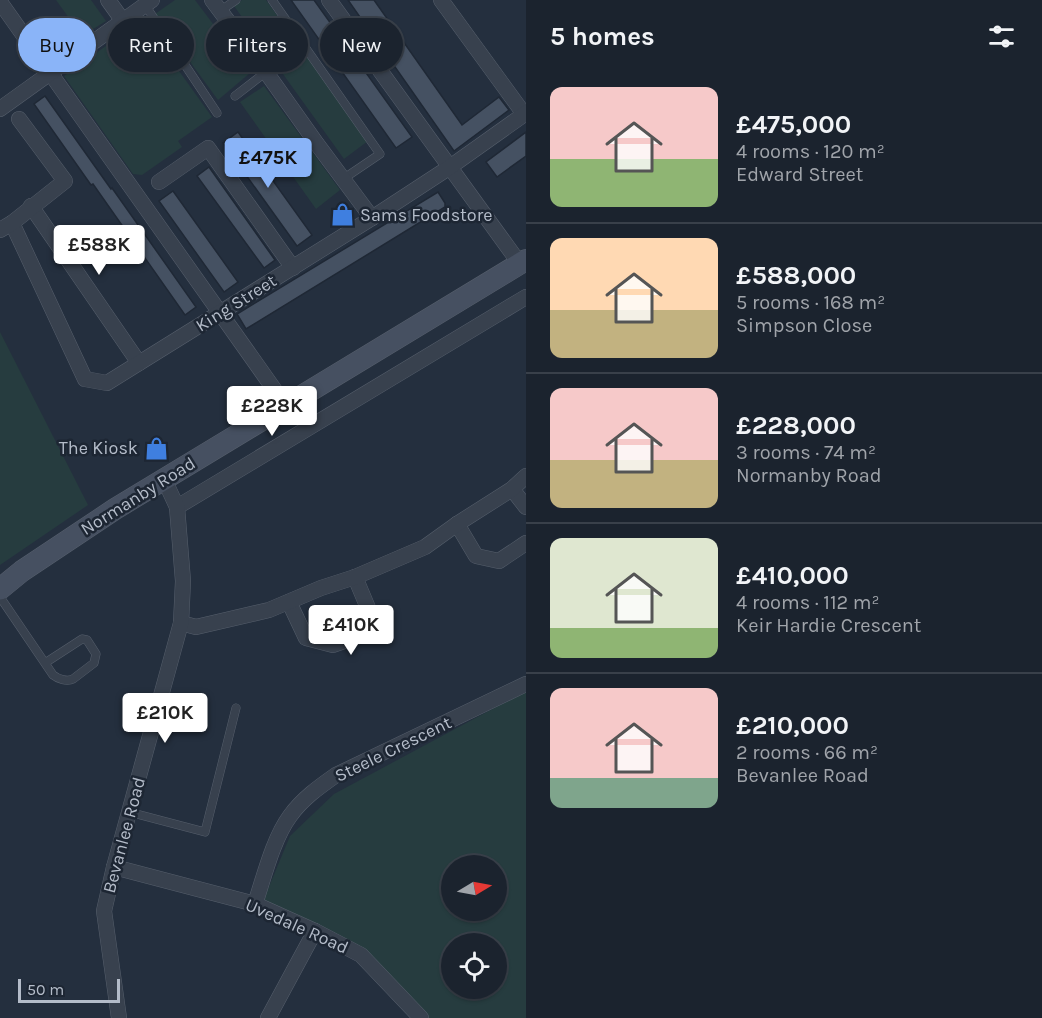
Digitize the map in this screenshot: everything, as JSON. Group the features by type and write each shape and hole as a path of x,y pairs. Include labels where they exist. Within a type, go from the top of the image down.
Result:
{"street":[{"path":"108,0 121,18"},
{"path":"329,0 450,167 523,262"},
{"path":"441,0 525,114"},
{"path":"0,2 286,406"},
{"path":"127,18 149,3"},
{"path":"216,6 225,18"},
{"path":"0,109 108,32"},
{"path":"266,72 372,218"},
{"name":"King Street","path":"6,227 85,379 107,383 372,218 525,114"},
{"path":"6,227 65,182 19,119"},
{"path":"159,182 207,148 293,268"},
{"path":"32,206 139,363"},
{"name":"Normanby Road","path":"0,589 22,571 115,509 523,262"},
{"path":"177,507 526,297"},
{"path":"181,623 196,627 268,610 355,577 425,547 512,489 526,476"},
{"name":"Bevanlee Road","path":"119,1018 104,911 181,623 183,581 177,507 164,479"},
{"path":"512,489 526,507"},
{"path":"457,524 476,556 499,561 526,543"},
{"path":"289,602 306,638 333,645 362,635 368,608 355,577"},
{"name":"Steele Crescent","path":"255,904 279,834 290,816 309,795 336,775 526,684"},
{"name":"Uvedale Road","path":"114,867 255,904 315,931 361,955 421,1018"},
{"path":"268,1018 315,931"}],"lane":[{"path":"216,6 236,0"},
{"path":"272,0 380,154 343,179"},
{"path":"149,3 217,113"},
{"path":"235,96 266,72"},
{"path":"0,597 45,663 56,678 70,681 94,663 96,654 87,640 82,639 45,663"},
{"path":"129,812 205,832 236,708"}],"green space":[{"path":"56,0 91,0 106,21 96,27 96,18 69,18"},
{"path":"175,0 195,0 209,18 206,18 206,72 250,73 218,100 194,67 194,18 158,18 155,14"},
{"path":"242,0 266,0 279,18 243,18 234,6"},
{"path":"108,44 108,72 180,72 212,117 178,141 182,147 142,175 133,174 64,76 70,72 96,72 96,53"},
{"path":"308,58 368,141 344,159 281,72 308,72"},
{"path":"264,86 340,190 316,209 240,102"},
{"path":"0,332 88,505 0,565"},
{"path":"526,691 526,1018 425,1018 359,949 261,906 290,836 334,794"}],"building":[{"path":"291,0 314,0 327,18 320,18 320,41 308,24 308,18 304,18"},
{"path":"348,0 374,0 387,18 361,18"},
{"path":"403,41 462,125 499,97 509,110 454,151 399,72 403,72"},
{"path":"342,72 366,72 412,137 396,148"},
{"path":"45,96 196,307 185,315 34,104"},
{"path":"238,132 312,235 297,246 223,143"},
{"path":"526,132 526,156 497,177 486,162"},
{"path":"209,167 275,260 264,268 197,176"},
{"path":"173,191 238,282 224,292 159,201"},
{"path":"438,192 445,207 246,329 237,314"}],"place":[{"name":"Sams Foodstore","path":"342,215"},
{"name":"The Kiosk","path":"156,448"}]}
